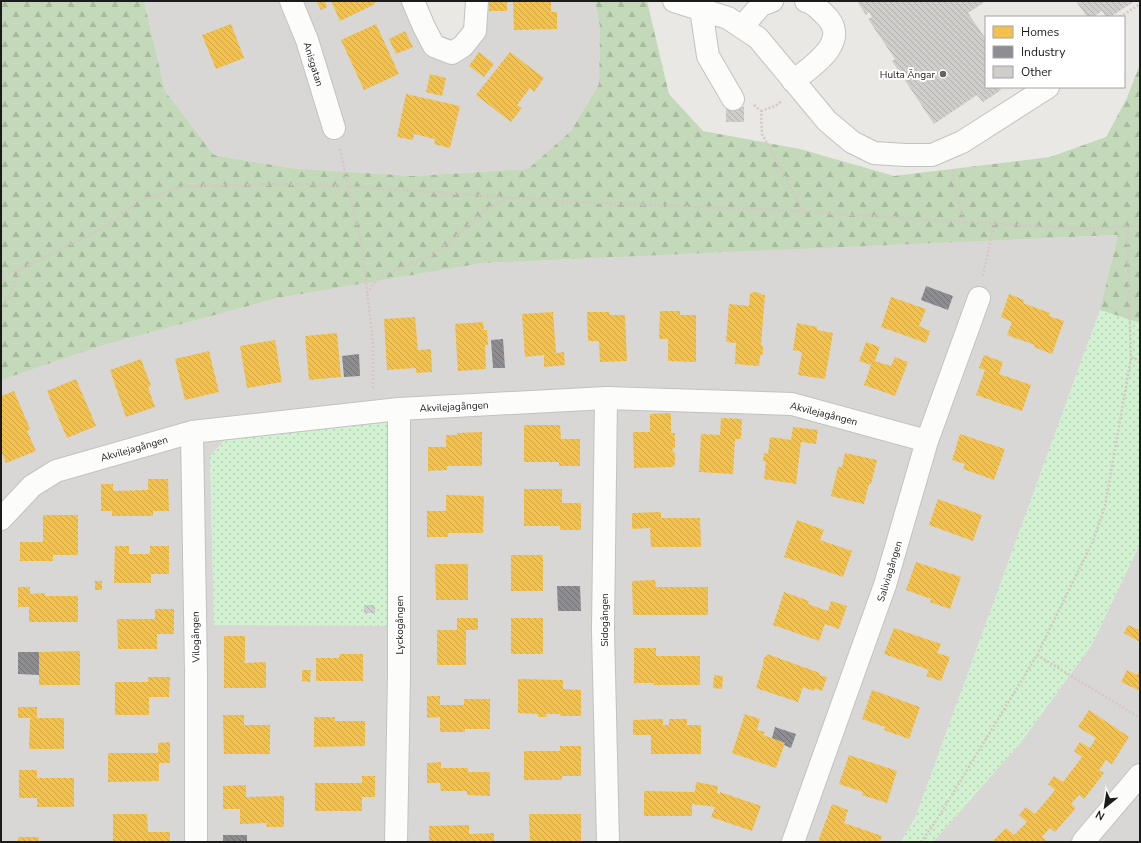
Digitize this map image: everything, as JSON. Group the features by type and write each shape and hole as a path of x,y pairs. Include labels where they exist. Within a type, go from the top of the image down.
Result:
{"street":[{"name":"Anisgatan","path":"292,1 307,40 334,128"},
{"path":"413,1 434,46 452,53 463,46 475,31 477,1"},
{"path":"674,1 728,18 758,38 827,121 852,142 874,153 932,155 962,142 1046,88"},
{"path":"742,28 761,5 772,1"},
{"path":"793,81 829,50 834,38 834,29 828,17 812,3 806,1"},
{"path":"701,9 708,56 733,100"},
{"name":"Saliviagången","path":"793,842 886,585 927,441 979,298"},
{"name":"Akvilejagången","path":"1,519 32,486 56,471 192,432 373,411 606,398 792,404 927,441"},
{"name":"Sidogången","path":"606,398 603,630 608,842"},
{"name":"Lyckogången","path":"396,842 399,676 399,409"},
{"name":"Vilogången","path":"192,432 196,672 196,842"},
{"path":"1083,842 1140,775"}],"path":[{"path":"1122,16 1140,4"},
{"path":"733,100 748,100 761,111 762,134 803,211"},
{"path":"334,128 341,151 362,247 373,343 373,411"},
{"path":"953,146 953,184 958,204 965,222"},
{"path":"1,276 21,269 105,227 137,202 183,186 310,184 577,202 803,211 1080,229 1140,226"},
{"path":"367,293 379,278 432,255 461,232 485,210 508,197"},
{"path":"979,298 994,224"},
{"path":"920,842 936,821 1037,655 1093,541 1104,506 1131,358 1127,227"},
{"path":"1,312 21,269"},
{"path":"1131,358 1140,360"},
{"path":"1037,655 1140,718"}],"shaded area":[{"path":"144,1 422,1 439,35 451,39 462,34 470,13 469,1 595,1 600,27 599,84 571,131 528,169 414,176 290,168 214,155 165,91"},
{"path":"1118,235 1100,310 916,816 901,842 1,842 1,380 104,345 278,298 483,263","holes":["225,440 214,625 210,456"]},
{"path":"1140,544 1140,842 933,842 1021,742 1091,646"}],"green space":[{"path":"1,1 144,1 165,91 214,155 290,168 414,176 528,169 571,131 599,84 600,27 595,1 647,1 669,94 703,131 800,149 894,176 1050,157 1106,137 1127,98 1140,64 1140,323 1100,310 1118,235 483,263 278,298 104,345 1,380"},
{"path":"1100,310 1140,323 1140,544 1091,646 1021,742 933,842 901,842 916,816"},
{"path":"390,422 388,626 214,625 210,456 225,440 346,424"}],"building: Homes":[{"path":"325,1 327,7 321,10 317,2"},
{"path":"331,1 374,1 375,4 340,21"},
{"path":"489,1 507,1 507,11 489,11"},
{"path":"513,1 551,1 551,12 557,12 557,29 514,30"},
{"path":"231,24 244,58 216,69 202,35"},
{"path":"376,24 399,74 364,90 341,40"},
{"path":"405,31 413,47 396,54 389,39"},
{"path":"479,52 494,64 484,77 469,66"},
{"path":"510,52 544,78 534,92 530,88 517,105 522,108 511,122 476,95"},
{"path":"430,74 446,78 442,96 426,92"},
{"path":"406,94 460,106 450,148 434,144 435,139 414,134 413,140 397,137"},
{"path":"753,292 765,295 761,344 763,347 763,354 760,356 759,366 735,364 736,343 726,342 729,304 749,306 750,294"},
{"path":"1009,294 1024,300 1023,303 1050,313 1049,316 1064,321 1052,354 1034,347 1035,345 1007,335 1012,322 1001,317"},
{"path":"891,297 926,309 919,326 930,331 926,343 881,327"},
{"path":"660,311 680,311 680,315 696,315 696,362 668,361 668,339 659,339"},
{"path":"553,312 556,353 564,352 565,365 544,367 544,355 525,357 522,314"},
{"path":"587,312 609,312 610,315 625,315 627,361 600,362 599,341 588,341"},
{"path":"415,317 418,350 431,349 432,372 416,373 416,368 387,370 384,319"},
{"path":"483,322 484,330 487,330 488,345 485,345 486,369 458,371 455,324"},
{"path":"797,323 817,327 817,330 833,333 825,379 798,375 802,352 793,350"},
{"path":"337,333 341,377 309,380 305,336"},
{"path":"275,340 282,382 247,388 240,346"},
{"path":"866,342 880,347 875,361 891,366 895,357 908,362 895,396 864,385 871,365 859,361"},
{"path":"209,351 219,392 185,400 175,359"},
{"path":"984,355 1003,362 999,374 1031,385 1022,411 976,395 985,370 979,368"},
{"path":"141,359 151,386 148,387 155,407 126,417 110,370"},
{"path":"76,379 96,426 67,438 47,391"},
{"path":"14,391 30,429 27,431 36,451 6,463 1,451 1,396"},
{"path":"671,413 671,433 675,433 675,447 672,450 675,454 675,464 672,467 634,468 633,432 650,432 650,414"},
{"path":"721,418 742,419 741,439 735,439 733,474 699,472 701,434 720,435"},
{"path":"524,425 560,425 561,439 580,439 580,466 559,466 559,462 524,462"},
{"path":"793,427 818,430 816,444 801,442 796,484 764,479 766,462 763,461 764,453 768,454 770,437 791,440"},
{"path":"482,432 482,466 447,466 447,470 428,471 428,447 446,447 446,435"},
{"path":"960,434 1005,449 994,480 963,469 965,464 952,460"},
{"path":"845,453 877,460 864,504 831,496 838,467 842,467"},
{"path":"148,479 168,479 169,511 153,511 153,516 112,516 112,511 101,511 101,484 113,484 113,491 148,490"},
{"path":"524,489 562,489 562,503 581,503 581,530 560,530 560,526 524,526"},
{"path":"446,495 484,496 483,533 448,533 448,537 427,537 427,511 446,511"},
{"path":"938,499 982,515 973,541 929,525"},
{"path":"661,512 661,518 700,518 701,547 651,547 650,528 632,529 632,513"},
{"path":"43,515 78,515 78,555 53,555 53,561 20,561 20,542 43,542"},
{"path":"797,520 824,530 820,540 852,551 843,577 784,557"},
{"path":"115,546 129,546 129,554 150,554 150,546 169,546 169,574 151,574 151,583 114,583"},
{"path":"511,555 543,555 543,591 511,591"},
{"path":"916,562 961,577 950,609 930,602 931,599 906,590"},
{"path":"435,564 468,564 468,600 436,600"},
{"path":"655,580 656,587 708,587 708,615 633,615 632,581"},
{"path":"95,581 102,581 102,590 95,590"},
{"path":"18,587 30,587 30,594 45,593 45,596 78,596 78,622 29,622 29,607 18,607"},
{"path":"784,592 809,601 808,604 828,611 831,601 847,606 839,629 825,624 819,641 773,625"},
{"path":"155,609 174,609 174,634 157,634 157,649 118,649 117,619 155,619"},
{"path":"457,618 478,618 478,630 466,630 466,665 437,665 437,630 457,630"},
{"path":"511,618 543,618 543,654 511,654"},
{"path":"1128,625 1140,630 1140,642 1124,633"},
{"path":"894,628 941,644 937,653 950,657 941,681 926,676 929,670 884,654"},
{"path":"224,636 245,636 244,663 266,662 266,688 224,688"},
{"path":"634,648 656,648 656,656 700,656 700,685 654,685 654,683 634,683"},
{"path":"80,651 80,685 39,685 39,652"},
{"path":"340,654 363,654 363,681 316,681 316,658 339,658"},
{"path":"767,654 820,673 819,675 827,677 822,691 815,688 814,691 803,687 798,702 756,688 764,662 764,657 766,657"},
{"path":"1140,669 1140,691 1121,682 1127,670 1137,675"},
{"path":"302,670 311,670 310,682 302,681"},
{"path":"714,675 723,676 722,689 713,688"},
{"path":"148,677 170,677 169,697 149,697 149,715 115,715 115,682 148,682"},
{"path":"518,679 563,680 563,689 581,690 581,716 546,714 547,717 538,717 538,714 518,713"},
{"path":"872,690 920,707 909,739 884,730 885,727 862,719"},
{"path":"427,696 440,696 440,705 464,705 464,699 490,699 490,729 465,729 465,732 440,732 440,717 427,718"},
{"path":"18,707 37,707 37,718 64,718 64,749 29,749 30,718 18,718"},
{"path":"1089,710 1129,737 1112,764 1106,760 1099,770 1104,773 1084,799 1079,795 1071,804 1076,808 1055,832 1050,828 1042,837 1046,841 1045,842 992,842 1006,828 1014,835 1027,822 1019,815 1026,807 1035,814 1055,790 1048,784 1054,776 1063,782 1082,757 1074,751 1080,742 1090,748 1096,738 1078,727"},
{"path":"745,714 760,719 757,730 765,732 763,735 785,743 776,768 732,753"},
{"path":"223,715 244,715 244,725 270,725 270,754 224,754"},
{"path":"314,717 335,717 335,721 365,721 365,746 314,747"},
{"path":"663,719 663,725 669,725 669,719 687,719 687,725 701,725 701,754 651,754 651,735 633,735 633,720"},
{"path":"170,742 170,763 159,763 159,781 108,782 108,753 158,753 158,743"},
{"path":"560,746 581,746 581,776 562,776 562,780 524,780 524,751 560,751"},
{"path":"849,755 897,771 887,803 862,795 863,792 839,784"},
{"path":"441,762 441,768 468,768 468,772 490,772 490,796 467,795 467,791 441,791 440,783 427,783 427,763"},
{"path":"19,770 37,770 37,778 74,778 74,807 37,807 37,798 19,798"},
{"path":"362,776 375,776 375,797 362,797 362,811 315,811 315,783 362,783"},
{"path":"696,782 718,786 717,793 720,794 720,792 761,806 752,831 711,817 715,807 692,804 692,816 644,816 644,791 695,792"},
{"path":"246,785 246,797 284,796 284,827 266,827 267,823 240,824 240,809 223,809 223,786"},
{"path":"832,804 848,810 844,823 882,836 880,842 818,842"},
{"path":"113,814 147,814 148,832 170,832 170,842 113,842"},
{"path":"529,814 581,814 581,842 530,842"},
{"path":"469,825 469,834 494,833 494,842 429,842 429,826"},
{"path":"18,837 39,837 39,842 18,842"}],"building: Industry":[{"path":"926,286 953,296 948,310 921,300"},
{"path":"503,339 505,368 493,368 491,340"},
{"path":"359,354 360,376 344,377 342,356"},
{"path":"557,586 580,586 581,611 558,611"},
{"path":"18,652 39,652 39,675 18,674"},
{"path":"775,727 796,734 791,748 784,745 785,743 772,738"},
{"path":"223,835 247,835 247,842 223,842"}],"building: Other":[{"name":"Hulta Ängar","path":"857,1 986,1 968,13 985,38 985,88 1000,88 1001,90 983,102 977,95 934,124 892,61 895,59 868,19 872,17 869,12 866,15"},
{"path":"1076,1 1135,1 1112,16 1105,16 1102,11 1094,16 1086,16"},
{"path":"744,107 744,122 726,122 726,108"},
{"path":"364,605 375,605 375,613 364,613"}],"place":[{"name":"Hulta Ängar","path":"943,74"}]}
